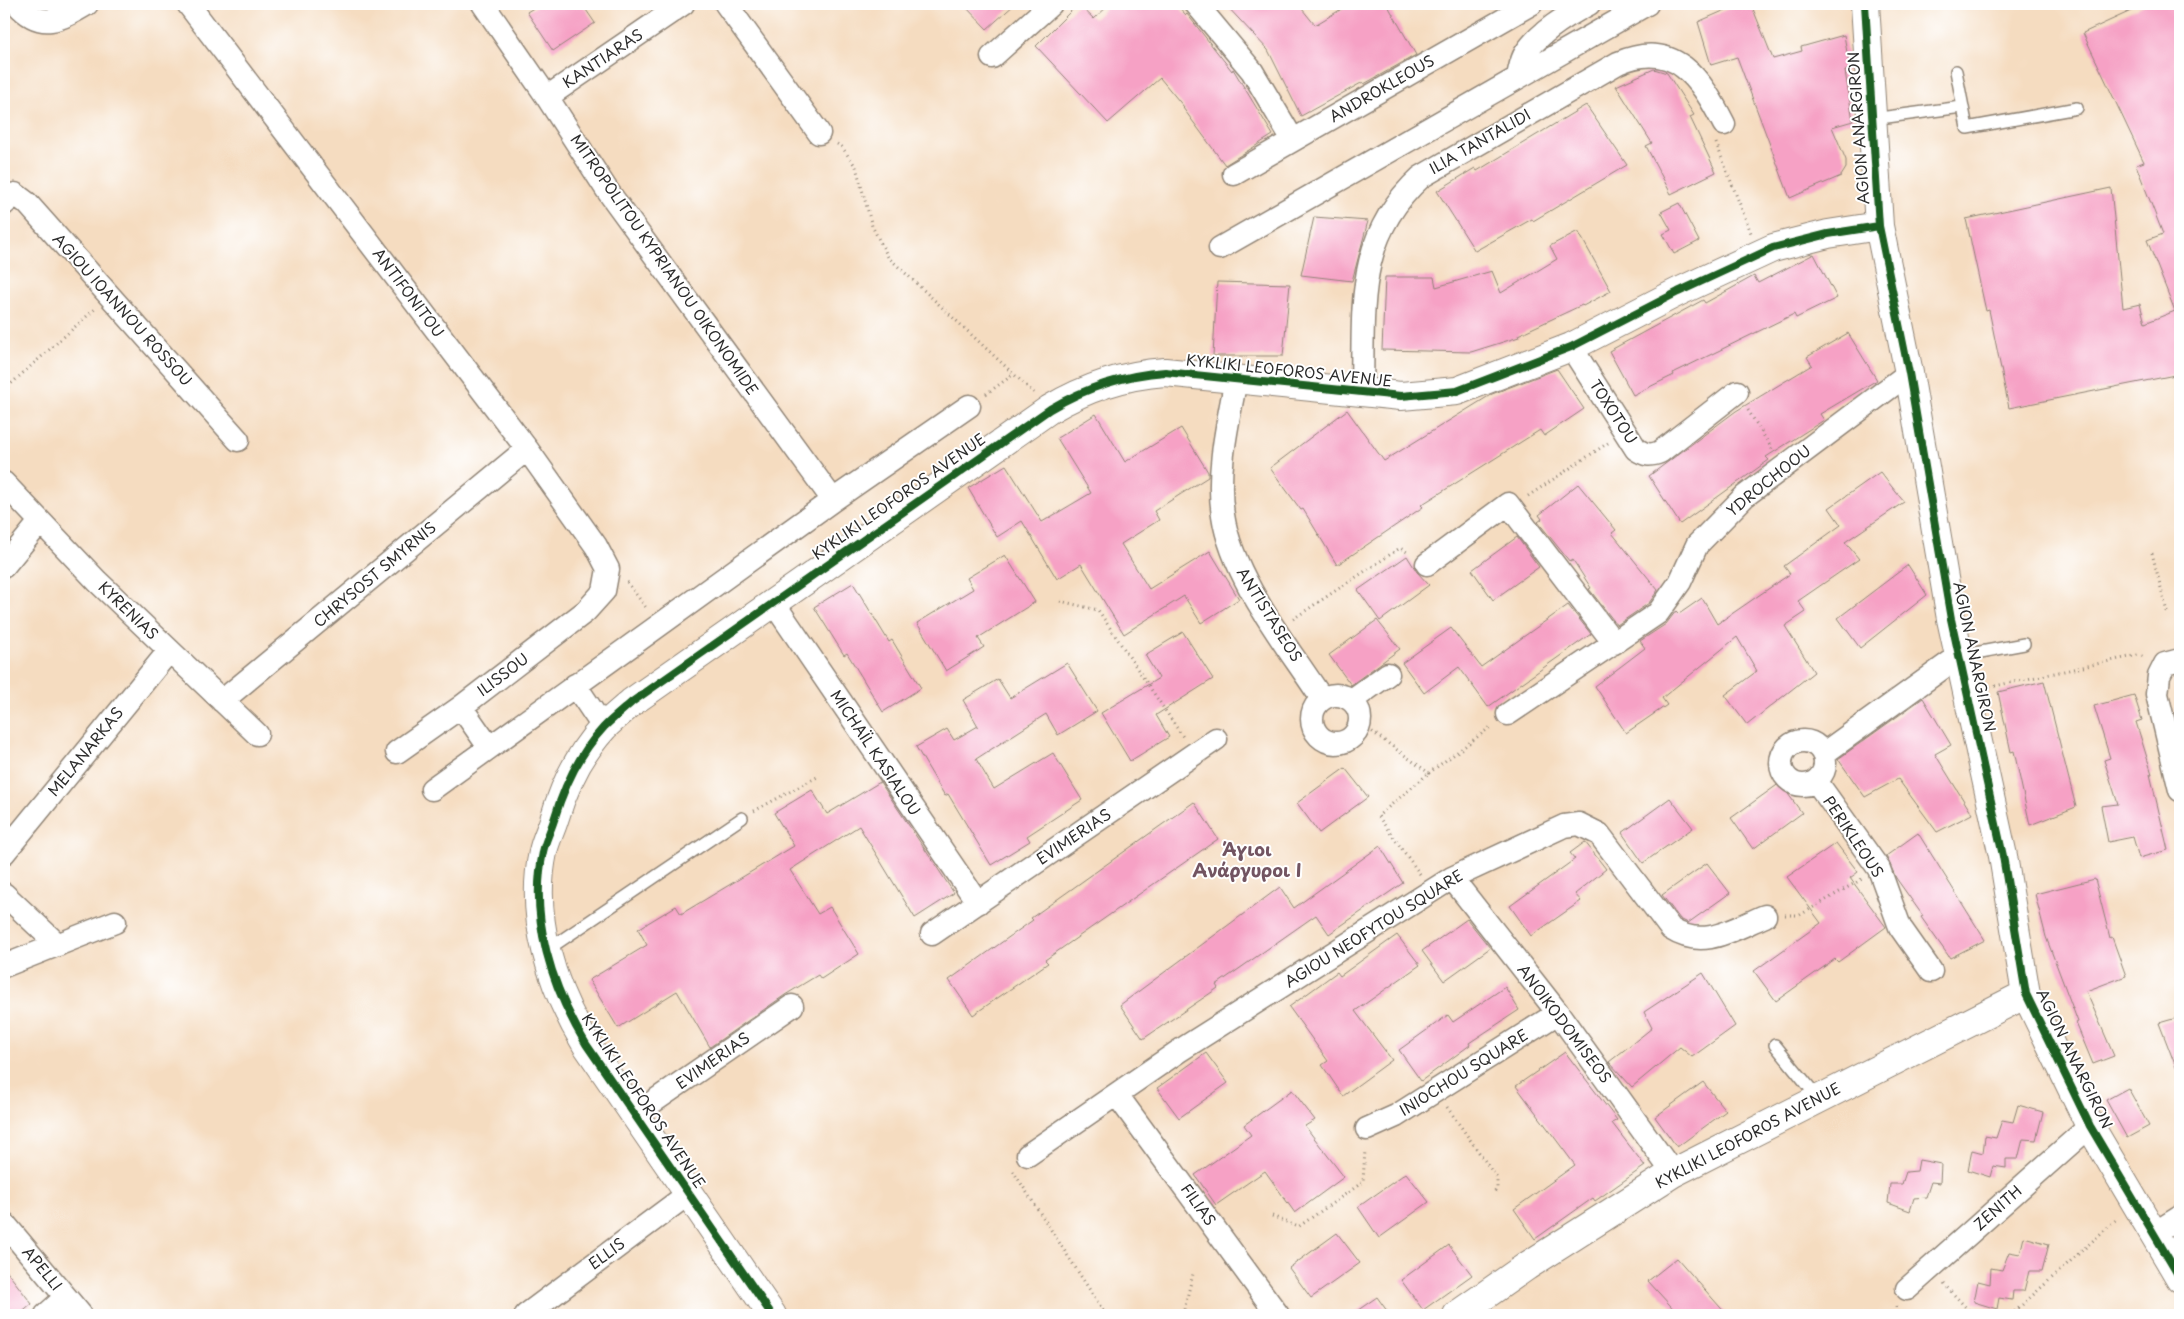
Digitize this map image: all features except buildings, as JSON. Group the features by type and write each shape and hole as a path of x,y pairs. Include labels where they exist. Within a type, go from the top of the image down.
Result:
{"street":[{"path":"17,4 26,12 42,21 65,17 87,4"},
{"name":"ANTIFONITOU","path":"188,4 527,449 596,546 606,580"},
{"name":"MITROPOLITOU KYPRIANOU OIKONOMIDE","path":"483,4 547,97 607,190 833,500"},
{"name":"KANTIARAS","path":"547,97 684,4"},
{"path":"726,4 819,133"},
{"path":"992,57 1051,4"},
{"path":"1196,4 1252,71 1293,140"},
{"path":"1532,4 1543,34"},
{"name":"ANDROKLEOUS","path":"1234,174 1532,4"},
{"path":"1518,76 1524,55 1543,34 1572,12 1588,4"},
{"path":"1220,248 1647,4"},
{"name":"AGION ANARGIRON","path":"1865,4 1879,226 1909,373 1959,656 2002,856 2026,994 2090,1126 2180,1278"},
{"name":"ILIA TANTALIDI","path":"1362,392 1365,300 1370,255 1385,219 1405,191 1421,177 1610,68 1635,56 1650,54 1669,59 1693,74 1703,86 1724,124"},
{"name":"AGIOU IOANNOU ROSSOU","path":"4,204 15,194 27,203 238,440"},
{"name":"KYKLIKI LEOFOROS AVENUE","path":"772,1315 634,1115 572,1021 552,977 546,950 540,902 543,852 563,790 588,748 604,728 632,702 1050,409 1068,398 1104,382 1165,372 1401,396 1457,390 1571,347 1678,292 1759,254 1803,239 1879,226"},
{"name":"TOXOTOU","path":"1571,347 1636,449 1651,456 1660,452 1737,392"},
{"name":"YDROCHOOU","path":"1508,714 1658,613 1680,582 1697,545 1745,496 1909,373"},
{"name":"ANTISTASEOS","path":"1236,379 1224,449 1222,514 1235,558 1246,580 1322,698"},
{"path":"432,789 833,500 969,406"},
{"name":"CHRYSOST SMYRNIS","path":"222,701 527,449"},
{"name":"KYRENIAS","path":"4,483 169,652 257,734"},
{"path":"1427,564 1508,504 1614,643"},
{"path":"4,566 40,522"},
{"name":"ILISSOU","path":"397,752 461,707 586,611 606,580"},
{"name":"MICHAÏL KASIALOU","path":"773,602 978,903"},
{"name":"MELANARKAS","path":"4,853 169,652"},
{"path":"1823,754 1959,656"},
{"path":"2173,662 2159,676 2157,694 2180,790"},
{"path":"1352,700 1388,674"},
{"path":"575,685 604,728"},
{"path":"1337,694 1352,700 1360,715 1360,724 1351,738 1334,743 1326,741 1313,730 1311,721 1315,705 1322,698 1337,694"},
{"path":"461,707 490,747"},
{"name":"EVIMERIAS","path":"932,934 1216,740"},
{"path":"1805,741 1812,743 1823,754 1824,768 1816,782 1803,785 1790,781 1782,770 1782,757 1790,745 1805,741"},
{"name":"PERIKLEOUS","path":"1816,782 1879,869 1900,927 1931,972"},
{"name":"AGIOU NEOFYTOU SQUARE","path":"1028,1155 1179,1052 1452,878 1564,826 1580,824 1599,834 1671,929 1682,936 1709,939 1764,916"},
{"name":"ANOIKODOMISEOS","path":"1452,878 1558,1013 1673,1173"},
{"path":"4,894 58,945"},
{"path":"4,966 115,922"},
{"name":"KYKLIKI LEOFOROS AVENUE","path":"1457,1315 1527,1266 1673,1173 2026,994"},
{"name":"EVIMERIAS","path":"634,1115 792,1006"},
{"name":"INIOCHOU SQUARE","path":"1367,1128 1396,1116 1558,1013"},
{"name":"FILIAS","path":"1117,1095 1278,1315"},
{"name":"ZENITH","path":"1907,1289 2090,1126"},
{"name":"ELLIS","path":"526,1315 688,1194"},
{"path":"2153,1234 2180,1217"},
{"name":"APELLI","path":"4,1223 81,1315"},
{"path":"46,1315 66,1297"}],"lane":[{"path":"1956,71 1962,107 1968,128 2077,108"},
{"path":"1872,119 1962,107"},
{"path":"1959,656 2024,644"},
{"path":"546,950 742,818"},
{"path":"1775,1045 1820,1099"}],"path":[{"path":"1724,124 1712,134 1759,254"},
{"path":"819,133 842,148 856,167 872,226 888,257 1050,409"},
{"path":"4,390 110,296"},
{"path":"969,406 1014,374"},
{"path":"1737,392 1783,467"},
{"path":"1510,508 1625,432"},
{"path":"1277,630 1400,548 1427,564"},
{"path":"2152,553 2167,612"},
{"path":"606,580 626,581 659,625"},
{"path":"1060,601 1098,610 1195,754"},
{"path":"1967,691 2138,655 2173,662"},
{"path":"1432,891 1378,816 1429,773 1508,714"},
{"path":"1360,724 1429,773"},
{"path":"742,818 819,776"},
{"path":"1764,916 1800,915 1879,869"},
{"path":"1435,1091 1497,1178 1497,1188 1493,1195"},
{"path":"1272,1216 1298,1226 1363,1182 1367,1128"},
{"path":"1028,1155 1012,1169 1106,1315"},
{"path":"2011,1315 2134,1203"},
{"path":"1930,1268 1973,1315"},
{"path":"1176,1315 1184,1310 1193,1274"}],"cycle path":[{"path":"1865,4 1879,226 1909,373 1951,619 2003,856 2026,994 2090,1126 2180,1278"},
{"path":"772,1315 586,1044 563,1000 546,952 539,902 539,877 544,848 573,771 587,748 604,727 632,702 1050,409 1092,388 1120,379 1165,372 1401,396 1457,391 1571,347 1678,292 1773,248 1828,234 1879,226"}],"district":[{"name":"Άγιοι Ανάργυροι Ι","path":"1247,860"}]}
